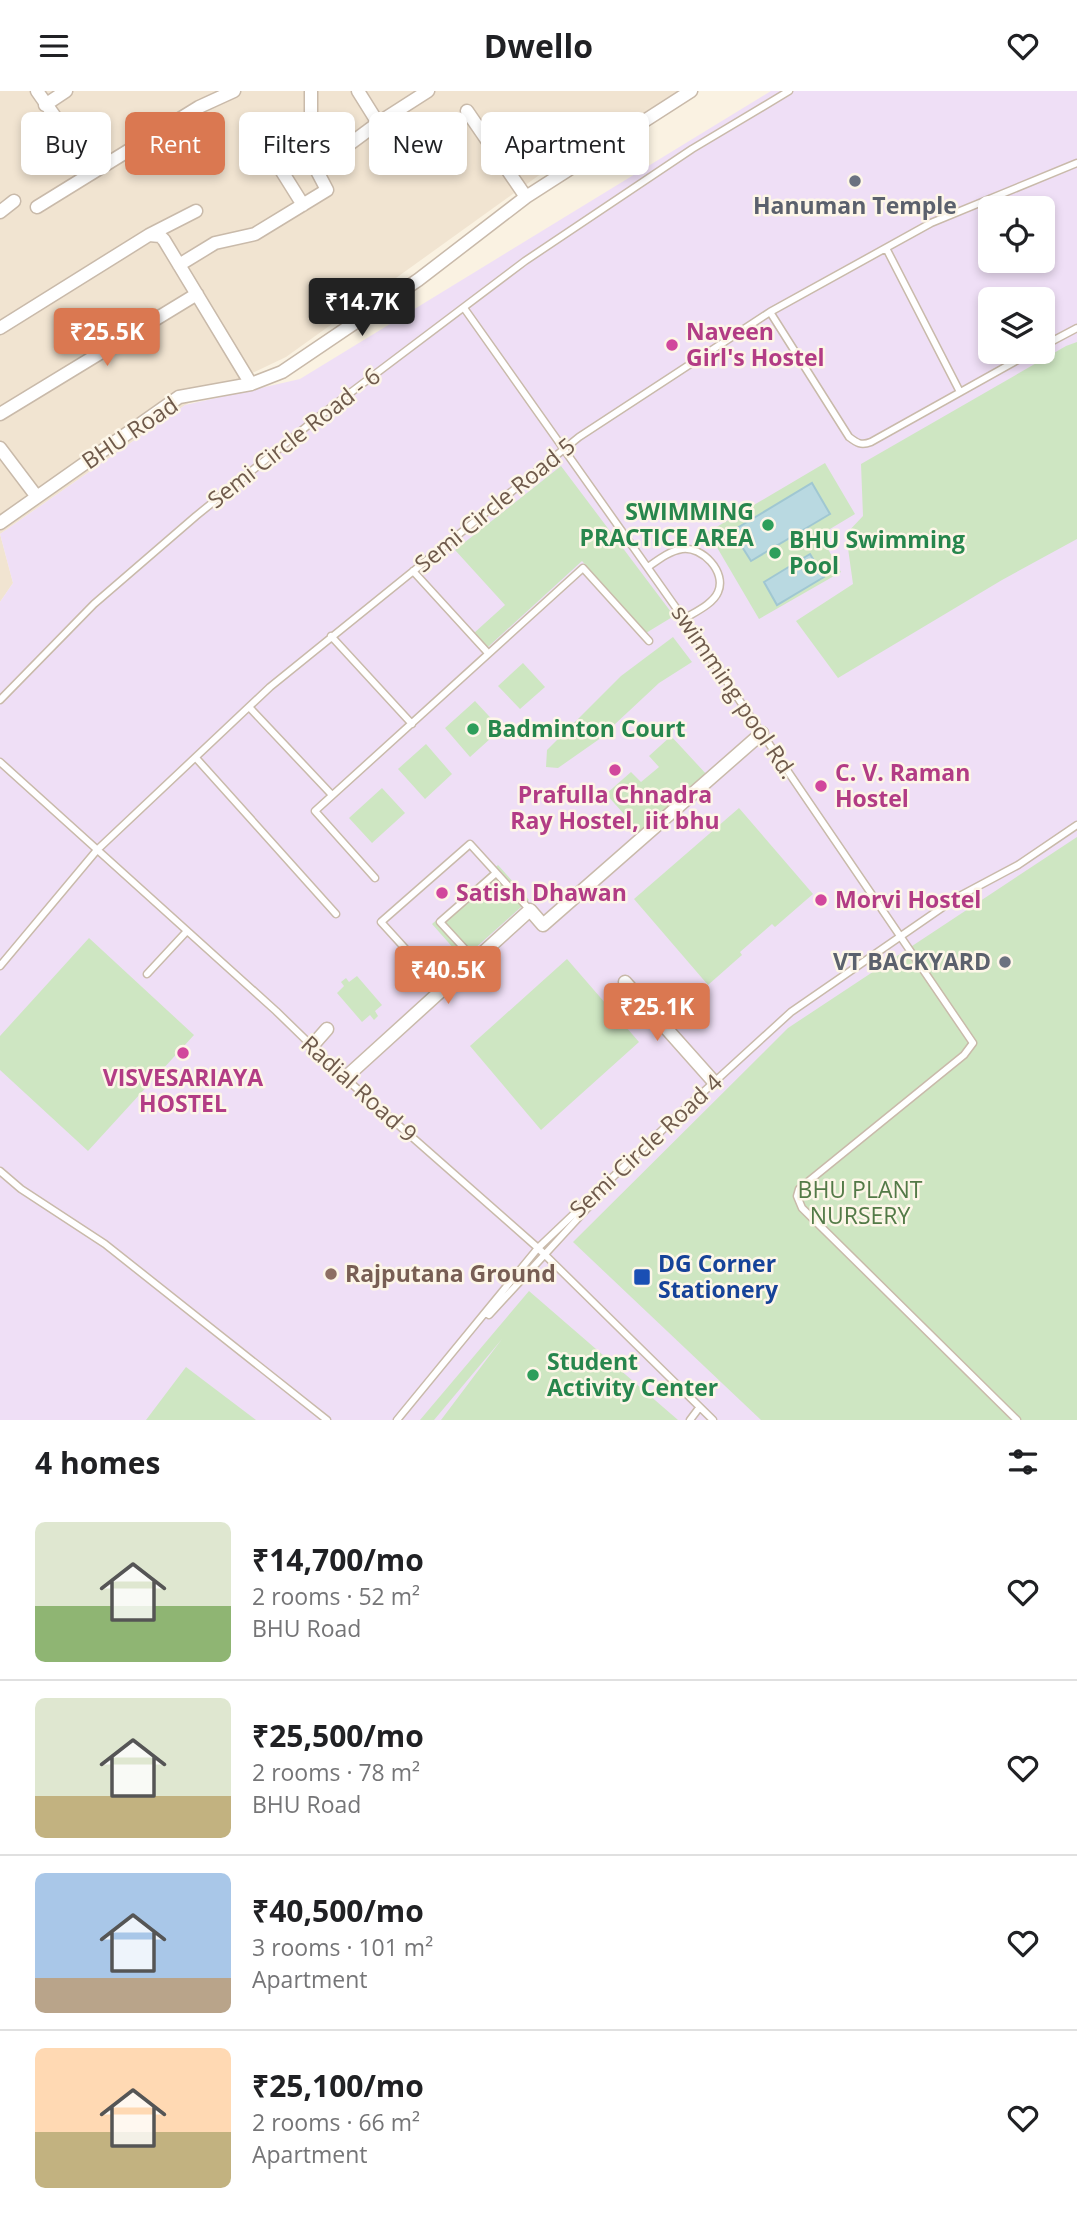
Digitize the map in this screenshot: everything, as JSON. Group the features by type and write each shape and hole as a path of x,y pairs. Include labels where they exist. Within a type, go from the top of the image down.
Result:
{"street":[{"path":"37,91 50,112"},
{"path":"45,105 66,91"},
{"path":"111,160 199,107 234,91"},
{"path":"311,91 311,112"},
{"path":"358,91 371,112"},
{"path":"395,112 428,91"},
{"name":"BHU Road","path":"0,523 179,397 251,384 282,372 418,279 526,197 691,91"},
{"path":"467,111 526,197"},
{"path":"37,207 87,175"},
{"path":"284,175 303,205"},
{"path":"179,265 215,243 255,234 327,190 319,175"},
{"path":"0,212 14,201"},
{"path":"0,328 149,235 196,211"},
{"path":"149,235 160,236 164,240 251,384"},
{"path":"0,414 197,294"},
{"path":"0,448 37,497"},
{"path":"345,1078 530,911 543,925 762,733"},
{"path":"625,982 714,1082"},
{"path":"312,1047 327,1030"}],"lane":[{"name":"Semi Circle Road - 6","path":"0,701 94,604 196,516 317,418 525,261 692,149 789,91"},
{"name":"Semi Circle Road 5","path":"0,966 97,850 270,687 579,437 770,312 931,223 1077,163"},
{"path":"886,248 960,392"},
{"name":"swimming pool Rd.","path":"464,307 684,618 973,1043 964,1055 799,1189 797,1196 802,1207 1017,1420"},
{"path":"770,312 849,437 863,445 1010,364"},
{"path":"1055,339 1077,328"},
{"path":"648,567 683,548 692,549 704,556 715,568 721,581 718,594 684,618"},
{"path":"376,878 314,811 583,568 649,641"},
{"path":"413,571 488,653"},
{"path":"331,636 412,724"},
{"path":"249,707 332,796"},
{"path":"196,758 336,914"},
{"name":"Radial Road 9","path":"0,762 345,1078 538,1248 713,1420"},
{"name":"Semi Circle Road 4","path":"397,1420 538,1248 791,1012 956,898 1018,865 1077,825"},
{"path":"443,989 381,922 470,843 530,911"},
{"path":"475,960 440,922 496,873"},
{"path":"147,974 187,931"},
{"path":"444,1364 632,1159"},
{"path":"0,1171 21,1189 105,1244 327,1420"},
{"path":"690,1420 699,1408"}],"shaded area":[{"path":"0,91 682,91 645,112 481,112 481,175 539,175 286,357 185,405 0,534"},
{"path":"771,91 1077,91 1077,1420 0,1420 0,602 13,583 0,534 185,405 300,379 634,175 649,175 649,166"},
{"path":"0,534 13,583 0,602"}],"green space":[{"path":"1077,342 1077,539 1002,580 838,678 796,621 853,584 846,534 863,516 861,464 1035,364 1055,364 1055,352"},
{"name":"BHU Swimming Pool","path":"825,463 855,514 820,535 841,572 759,619 708,532"},
{"path":"561,466 674,616 646,633 582,561 488,647 474,633 505,605 455,550"},
{"path":"673,637 692,662 659,683 598,740 558,768 546,767 547,750 621,676"},
{"path":"523,663 545,687 520,709 498,686"},
{"name":"Badminton Court","path":"475,701 501,729 470,757 445,728"},
{"path":"671,736 708,776 642,834 606,794 631,772 641,782 659,767 649,756"},
{"path":"426,744 452,774 425,799 398,769"},
{"path":"382,788 405,813 372,843 349,818"},
{"name":"Morvi Hostel","path":"739,808 813,894 775,927 772,924 708,985 634,899"},
{"name":"BHU PLANT NURSERY","path":"1077,837 1077,1420 761,1420 573,1242 788,1028"},
{"path":"498,865 529,900 463,959 432,924"},
{"path":"89,938 194,1035 88,1151 0,1070 0,1036"},
{"path":"567,959 639,1042 541,1130 470,1046"},
{"path":"357,976 382,1005 375,1011 378,1016 374,1020 370,1015 362,1022 337,993 344,986 341,982 346,978 349,982"},
{"name":"Rajputana Ground","path":"529,1291 678,1420 441,1420 502,1339 434,1420 420,1420"},
{"path":"186,1367 256,1420 146,1420"}],"water":[{"path":"812,483 830,514 751,561 732,531"},
{"path":"810,554 824,577 777,605 764,582"}],"place":[{"name":"Hanuman Temple","path":"855,181"},
{"name":"Naveen Girl's Hostel","path":"672,345"},
{"name":"SWIMMING PRACTICE AREA","path":"768,525"},
{"name":"BHU Swimming Pool","path":"775,553"},
{"name":"Badminton Court","path":"473,729"},
{"name":"Prafulla Chnadra Ray Hostel, iit bhu","path":"615,770"},
{"name":"C. V. Raman Hostel","path":"821,786"},
{"name":"Satish Dhawan","path":"442,893"},
{"name":"Morvi Hostel","path":"821,900"},
{"name":"VT BACKYARD","path":"1005,962"},
{"name":"VISVESARIAYA HOSTEL","path":"183,1053"},
{"name":"Rajputana Ground","path":"331,1274"},
{"name":"DG Corner Stationery","path":"642,1277"},
{"name":"Student Activity Center","path":"533,1375"}]}
